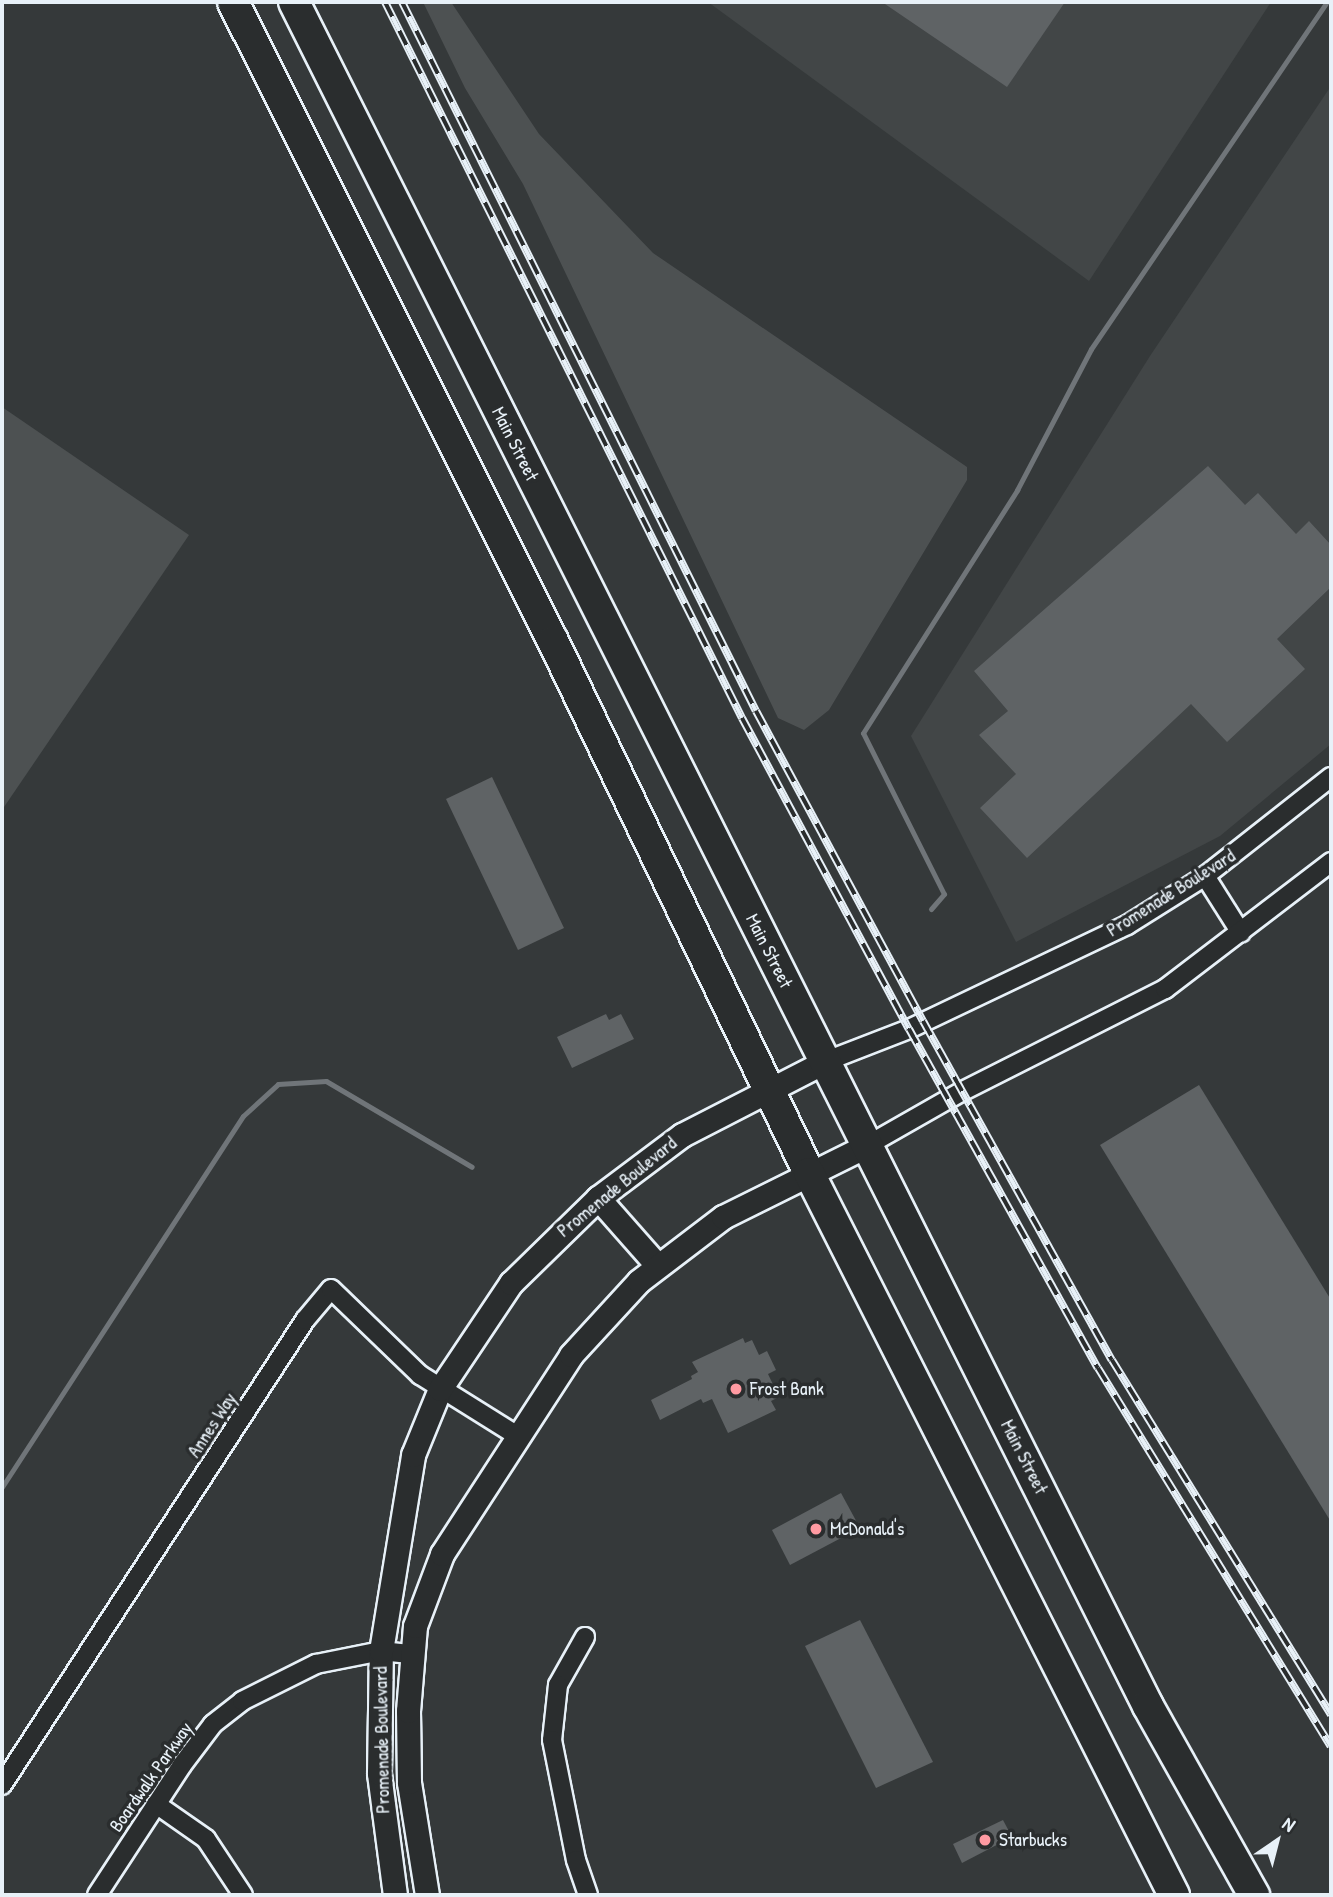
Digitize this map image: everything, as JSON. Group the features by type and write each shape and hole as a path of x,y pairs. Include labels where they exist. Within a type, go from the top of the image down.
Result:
{"highway":[{"path":"233,2 349,226 809,1172 1174,1895"},
{"name":"Main Street","path":"294,2 1148,1706 1254,1895"}],"street":[{"name":"Promenade Boulevard","path":"395,1895 379,1773 381,1651 413,1455 440,1389 511,1283 598,1198 682,1135 824,1062 909,1029 1127,925 1205,876 1331,777"},
{"name":"Promenade Boulevard","path":"427,1895 409,1782 412,1654 426,1589 442,1554 516,1435 598,1320 657,1265 723,1217 868,1145 961,1092 1166,989 1331,862"},
{"path":"1205,876 1241,933"},
{"path":"598,1198 657,1265"},
{"name":"Annes Way","path":"2,1785 305,1320 331,1289 362,1314 400,1357 440,1389 516,1435"},
{"path":"585,1637 558,1685 552,1740 576,1860 588,1895"},
{"name":"Boardwalk Parkway","path":"97,1895 156,1804 213,1724 242,1701 316,1664 381,1651 412,1654"},
{"path":"156,1804 206,1839 243,1895"}],"shaded area":[{"path":"423,2 451,2 539,134 653,253 967,467 967,480 829,710 804,730 778,718 523,184 465,88"},
{"path":"708,2 1271,2 1089,281"},
{"path":"1331,86 1331,744 1220,836 1016,942 911,736 1150,356"},
{"path":"2,407 189,535 2,810"}],"building":[{"path":"882,2 1065,2 1007,87"},
{"path":"1208,466 1245,505 1258,493 1296,534 1309,521 1331,545 1331,587 1277,639 1305,669 1227,742 1191,704 1027,858 980,808 1016,774 979,735 1008,711 974,671"},
{"path":"492,777 564,928 518,950 446,799"},
{"path":"606,1014 609,1020 621,1014 634,1039 572,1068 557,1037"},
{"path":"1199,1085 1331,1300 1331,1522 1100,1145"},
{"name":"Frost Bank","path":"743,1338 745,1343 752,1340 759,1355 767,1351 776,1370 768,1374 779,1397 771,1401 776,1410 728,1433 712,1399 703,1403 701,1399 660,1420 651,1400 692,1379 691,1376 698,1372 692,1362"},
{"name":"McDonald's","path":"841,1493 860,1528 790,1565 772,1530"},
{"path":"860,1620 933,1762 876,1788 805,1646"},
{"name":"Starbucks","path":"1003,1820 1012,1837 962,1863 953,1844"}],"waterway":[{"path":"931,909 944,894 863,733 1017,490 1091,349 1327,2"},
{"path":"2,1487 243,1116 278,1084 326,1081 472,1167"}],"railway":[{"path":"385,2 742,718 909,1029 1098,1368 1331,1746"},
{"path":"402,2 756,711 923,1021 1112,1360 1331,1715"}],"place":[{"name":"Frost Bank","path":"736,1389"},
{"name":"McDonald's","path":"816,1529"},
{"name":"Starbucks","path":"985,1840"}]}
